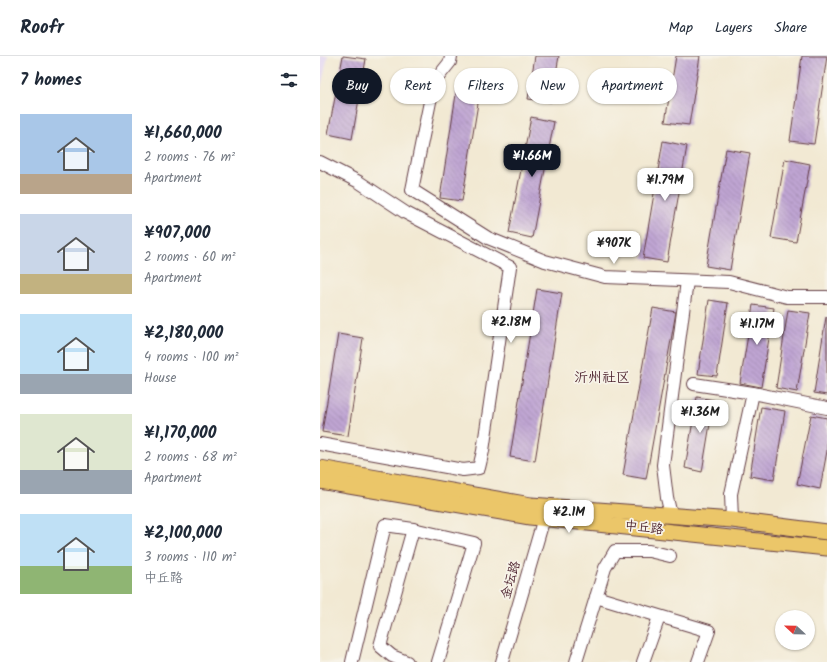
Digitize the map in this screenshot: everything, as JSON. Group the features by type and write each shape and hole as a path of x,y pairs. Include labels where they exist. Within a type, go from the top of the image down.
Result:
{"main road":[{"name":"中丘路","path":"320,468 531,505 545,512 827,548"},
{"name":"中丘路","path":"320,480 530,516 545,512 671,515 732,520 827,532"}],"street":[{"path":"451,56 450,62 434,82 412,190 488,238 546,261 605,277 729,282 787,297 827,297"},
{"path":"320,162 359,182 406,213 510,267 483,451 479,468 463,470 320,444"},
{"path":"671,515 663,465 687,281"},
{"path":"694,384 753,393 827,408"},
{"path":"732,520 732,494 753,393"},
{"name":"金坛路","path":"502,662 545,512"},
{"path":"352,662 385,525 413,529 474,543 438,662"},
{"path":"407,662 392,656 380,646 413,529"},
{"path":"576,662 605,568 615,551 649,551 670,556"},
{"path":"596,597 709,632 698,662"},
{"path":"643,662 659,617"}],"shaded area":[{"path":"320,56 328,56 320,92"}],"building":[{"path":"343,56 366,59 364,68 341,68"},
{"path":"535,56 559,56 557,68 533,68"},
{"path":"676,56 700,56 689,125 665,122 668,104 677,104 677,68 674,68"},
{"path":"802,56 827,56 814,144 790,141"},
{"path":"334,104 358,104 352,139 328,134"},
{"path":"455,104 478,104 462,201 440,198"},
{"path":"531,117 554,122 532,238 509,233"},
{"path":"663,141 687,146 667,262 643,258"},
{"path":"726,149 750,153 730,270 706,266"},
{"path":"785,159 810,164 796,242 771,238"},
{"path":"537,289 562,293 535,461 510,457"},
{"path":"709,300 728,303 717,376 698,374"},
{"path":"753,305 774,308 761,387 740,383"},
{"path":"653,308 676,312 646,479 623,475"},
{"path":"788,310 810,313 797,392 776,388"},
{"path":"827,317 827,395 814,393"},
{"path":"338,334 363,338 348,436 322,432"},
{"path":"697,397 714,400 702,472 685,468"},
{"path":"761,407 785,411 774,480 750,476"},
{"path":"811,415 827,418 827,451 820,489 797,484"}],"district":[{"name":"沂州社区","path":"602,378"}]}
